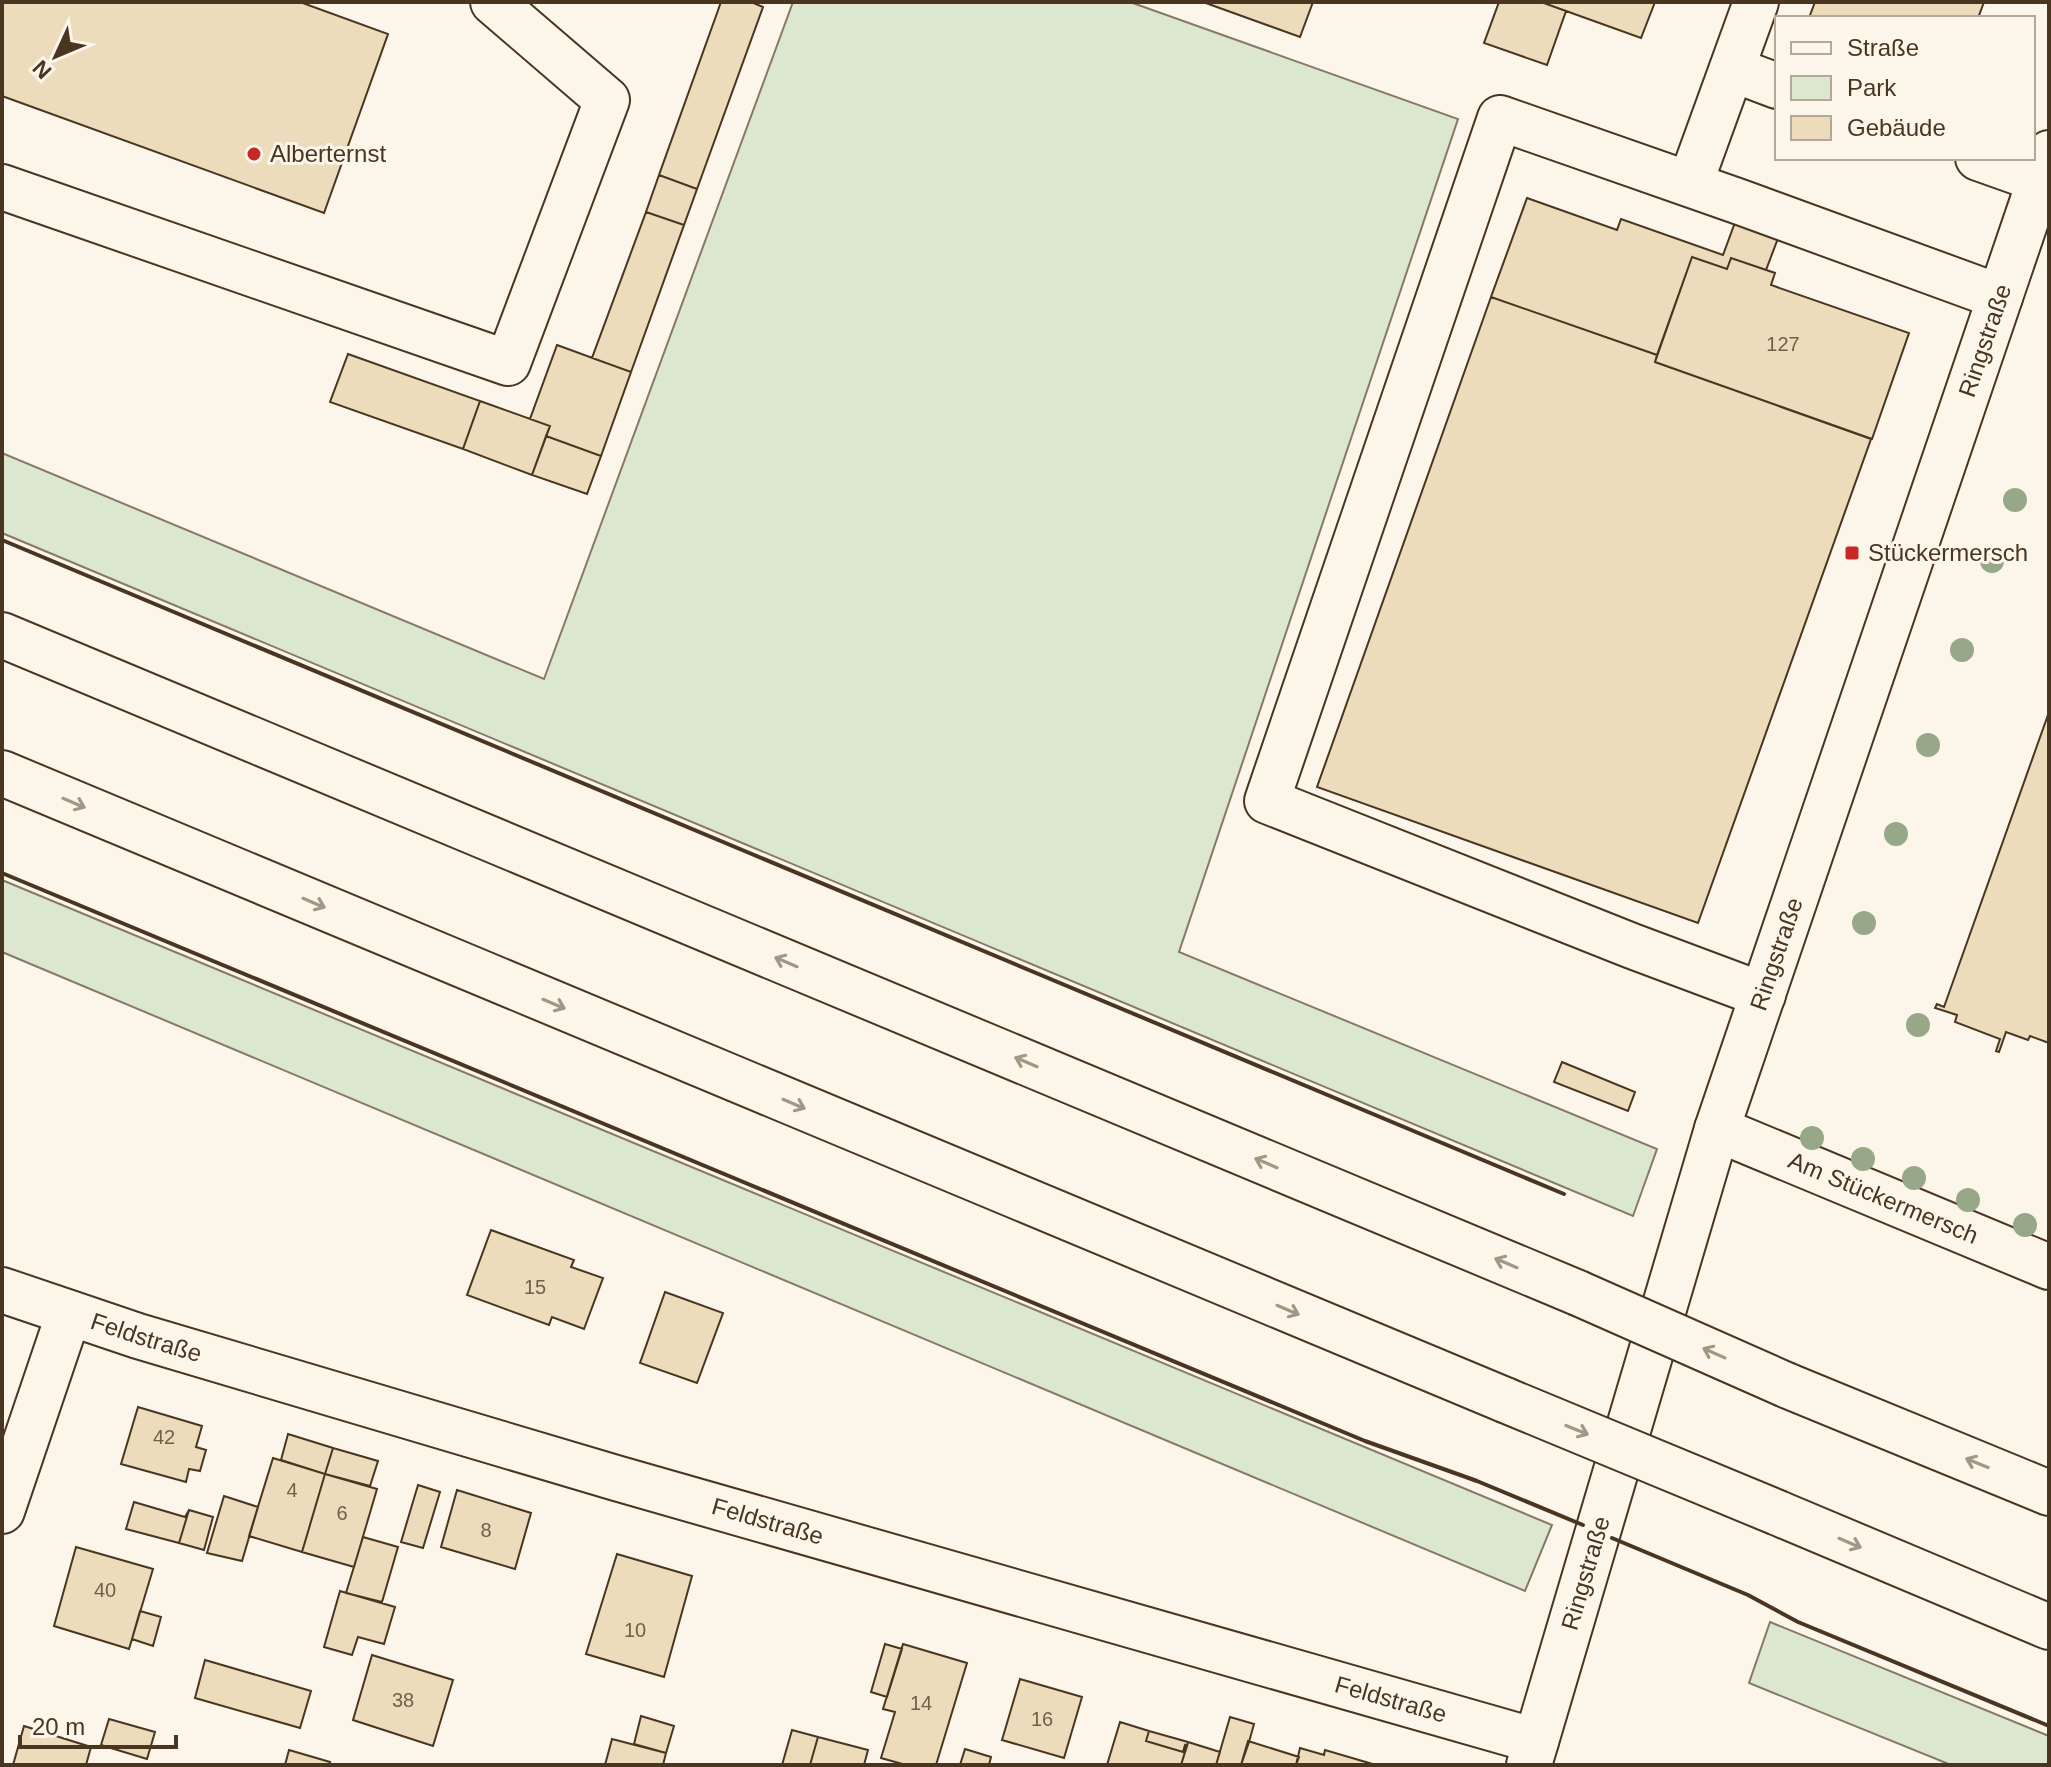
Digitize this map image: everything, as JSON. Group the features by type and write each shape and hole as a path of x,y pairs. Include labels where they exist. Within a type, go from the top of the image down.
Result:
{"main road":[{"path":"2,187 508,363 607,100 493,2"},
{"path":"1690,184 1756,2"},
{"path":"1732,69 1775,85"},
{"path":"1763,995 1267,801 1500,118 2000,297"},
{"path":"1994,160 2044,166"},
{"name":"Ringstraße","path":"1533,1753 1717,1129 2044,166"},
{"path":"2,635 2049,1493"},
{"path":"2,773 2049,1627"},
{"name":"Am Stückermersch","path":"1717,1129 2049,1267"},
{"name":"Feldstraße","path":"2,1290 69,1313 1533,1753"},
{"path":"2,1511 69,1313"}],"green space":[{"path":"793,2 1130,2 1458,119 1179,952 1657,1149 1633,1216 2,533 2,453 544,679"},
{"path":"2,880 1552,1525 1525,1591 2,952"},
{"path":"1770,1622 2049,1736 2049,1765 1951,1765 1749,1683"}],"building":[{"name":"Alberternst","path":"2,2 300,2 388,34 324,213 2,96"},
{"path":"721,2 751,2 763,7 697,189 659,175"},
{"path":"1203,2 1313,2 1300,37"},
{"path":"1499,2 1541,2 1566,11 1547,65 1484,43"},
{"path":"1541,2 1655,2 1641,38"},
{"path":"1815,2 1984,2 1979,16 1810,16"},
{"path":"659,175 697,189 684,225 646,212"},
{"path":"1527,198 1617,230 1621,219 1723,255 1737,217 1780,233 1766,270 1731,258 1727,269 1692,257 1657,355 1491,297"},
{"path":"646,212 684,225 631,372 592,358"},
{"path":"1692,257 1727,269 1731,258 1775,273 1771,285 1909,333 1872,439 1655,362"},
{"path":"1491,297 1657,355 1655,362 1871,439 1698,923 1317,787"},
{"path":"557,345 631,372 601,456 546,436 550,426 530,419"},
{"path":"348,354 480,401 463,449 330,402"},
{"path":"480,401 550,426 532,475 463,449"},
{"path":"546,436 601,456 587,494 532,475"},
{"path":"2049,712 2049,1043 2006,1032 1999,1052 1996,1051 2000,1039 1955,1022 1957,1015 1935,1008 1937,1004 1944,1007"},
{"path":"1562,1062 1635,1092 1628,1111 1554,1082"},
{"path":"491,1230 574,1260 571,1267 603,1278 584,1329 552,1317 549,1325 467,1295"},
{"path":"665,1292 723,1313 697,1383 640,1363"},
{"path":"138,1407 202,1426 196,1447 206,1450 200,1471 189,1469 186,1482 121,1464"},
{"path":"288,1434 333,1448 325,1474 281,1460"},
{"path":"333,1448 378,1461 370,1486 325,1474"},
{"path":"273,1458 325,1474 302,1552 249,1536"},
{"path":"325,1474 377,1489 354,1567 302,1552"},
{"path":"418,1485 440,1492 423,1548 401,1542"},
{"path":"457,1490 531,1513 515,1569 441,1547"},
{"path":"224,1496 258,1507 242,1561 207,1553"},
{"path":"134,1502 185,1517 189,1510 179,1543 126,1529"},
{"path":"189,1510 213,1517 204,1550 179,1543"},
{"path":"363,1537 398,1547 382,1602 346,1593"},
{"path":"76,1547 153,1569 129,1649 54,1626"},
{"path":"617,1554 692,1576 664,1677 586,1654"},
{"path":"340,1591 395,1607 384,1644 358,1637 352,1655 324,1647"},
{"path":"140,1611 161,1617 153,1646 132,1639"},
{"path":"885,1644 902,1649 887,1697 871,1692"},
{"path":"903,1644 967,1663 936,1765 906,1765 881,1758 895,1712 883,1709"},
{"path":"372,1655 453,1680 433,1746 353,1720"},
{"path":"205,1660 311,1691 300,1728 195,1698"},
{"path":"1020,1679 1082,1697 1064,1758 1002,1740"},
{"path":"641,1716 674,1726 666,1753 634,1744"},
{"path":"1230,1717 1254,1724 1249,1742 1241,1765 1216,1765"},
{"path":"109,1719 155,1732 147,1759 101,1745"},
{"path":"1120,1722 1149,1731 1146,1741 1183,1752 1187,1746 1181,1765 1107,1765"},
{"path":"24,1726 91,1747 86,1765 13,1765"},
{"path":"792,1730 818,1737 810,1765 782,1765"},
{"path":"1149,1731 1188,1742 1187,1746 1183,1752 1146,1741"},
{"path":"818,1737 868,1750 864,1765 810,1765"},
{"path":"612,1739 666,1753 663,1765 605,1765"},
{"path":"1248,1741 1299,1757 1296,1765 1241,1765"},
{"path":"1188,1742 1220,1752 1216,1765 1181,1765"},
{"path":"1300,1748 1324,1755 1325,1750 1376,1765 1296,1765"},
{"path":"965,1749 991,1757 989,1765 960,1765"},
{"path":"289,1750 330,1762 329,1765 285,1765"}],"wall":[{"path":"2,540 1564,1194"},
{"path":"2,873 1365,1441 1477,1481 1583,1525"},
{"path":"1612,1538 1748,1595 1798,1622 2049,1726"}],"place":[{"name":"Alberternst","path":"254,154"},
{"name":"Stückermersch","path":"1852,553"}]}
